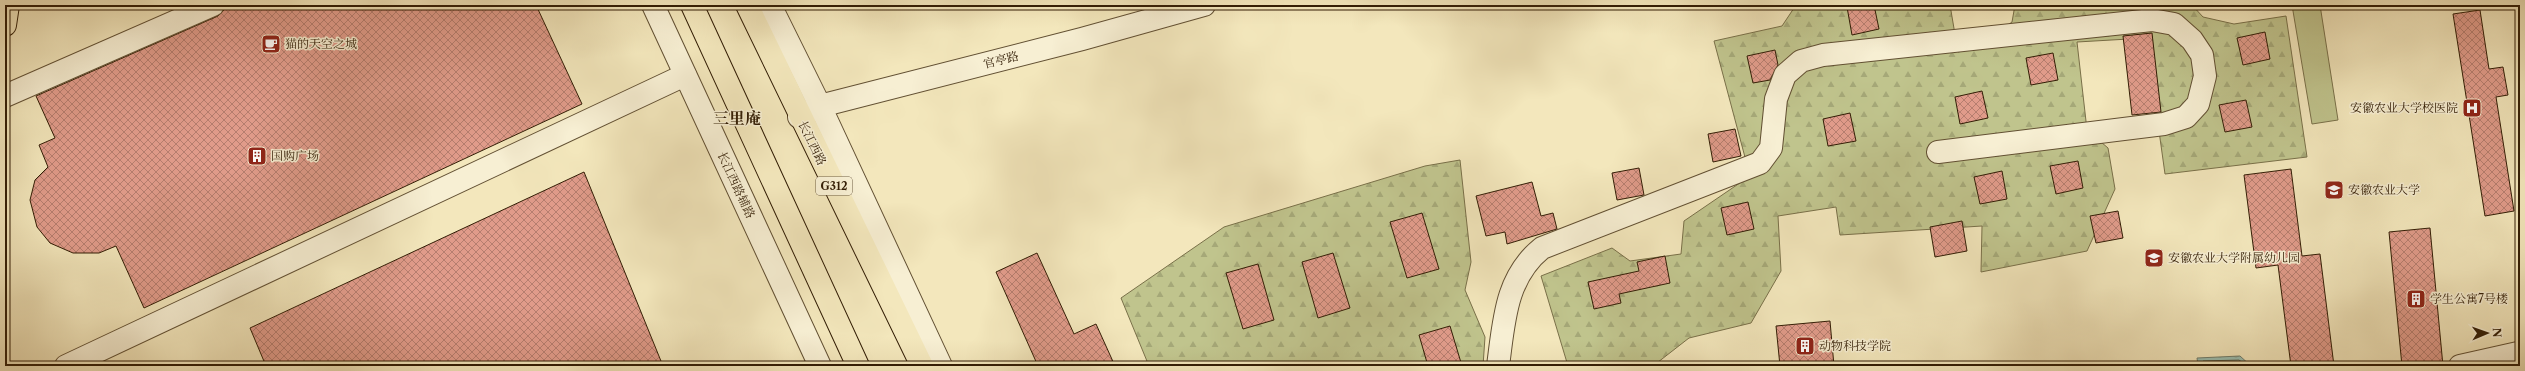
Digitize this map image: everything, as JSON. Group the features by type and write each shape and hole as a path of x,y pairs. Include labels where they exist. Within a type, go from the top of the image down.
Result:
{"highway":[{"path":"5,24 8,5"},
{"path":"692,5 858,366"},
{"name":"长江西路","path":"747,5 799,117 922,366"}],"street":[{"path":"5,96 213,5"},
{"name":"长江西路辅路","path":"653,5 820,366"},
{"path":"770,5 820,106 941,366"},
{"name":"官亭路","path":"799,117 820,106 1082,39 1204,5"},
{"path":"1498,366 1505,313 1517,277 1527,260 1542,248 1760,163 1771,148 1776,99 1785,75 1800,61 1823,55 2152,20 2174,24 2192,40 2202,55 2205,76 2198,104 2186,118 2164,124 1938,152"},
{"path":"66,366 685,75"},
{"path":"2460,366 2518,353"}],"green space":[{"path":"1796,5 1950,5 1958,52 1977,48 2012,22 2015,5 2192,5 2203,17 2234,24 2286,16 2307,157 2165,174 2146,38 2077,42 2087,130 2108,148 2115,189 2087,251 1981,272 1982,226 1840,235 1836,207 1778,216 1781,271 1751,323 1689,338 1653,366 1568,366 1541,276 1612,248 1630,261 1681,254 1684,221 1750,176 1714,41 1782,26"},
{"path":"2292,5 2320,5 2338,120 2312,124"},
{"path":"1460,160 1471,262 1465,290 1485,337 1483,366 1149,366 1121,298 1224,227 1425,166"}],"water":[{"path":"2240,356 2251,366 2198,366 2197,358"}],"building":[{"name":"国购广场","path":"229,5 536,5 582,104 144,308 116,246 99,253 73,253 50,243 37,227 30,200 35,180 48,167 39,145 55,138 36,96 218,16"},
{"path":"1874,5 1879,29 1852,35 1847,7"},
{"path":"2480,10 2489,69 2503,67 2508,95 2496,97 2514,211 2485,216 2453,14"},
{"path":"2265,32 2270,59 2243,65 2237,38"},
{"path":"2152,33 2161,112 2132,115 2123,36"},
{"path":"1775,50 1778,65 1770,80 1753,83 1747,56"},
{"path":"2053,53 2058,80 2031,85 2026,58"},
{"path":"1982,91 1988,118 1960,124 1955,97"},
{"path":"2246,100 2252,127 2225,132 2219,105"},
{"path":"1850,113 1856,141 1828,146 1823,119"},
{"path":"1735,129 1741,156 1713,162 1708,134"},
{"path":"2078,161 2083,188 2056,194 2050,166"},
{"path":"1639,168 1644,195 1617,200 1612,173"},
{"path":"2291,169 2302,256 2320,254 2334,366 2291,366 2278,265 2256,268 2244,175"},
{"path":"2002,171 2007,199 1980,204 1974,177"},
{"path":"584,172 663,366 266,366 250,328"},
{"path":"1532,182 1541,216 1553,213 1557,229 1507,244 1505,232 1486,236 1476,196"},
{"path":"1748,202 1754,229 1727,235 1721,208"},
{"path":"2118,211 2123,238 2096,243 2090,216"},
{"path":"1422,213 1439,269 1407,278 1390,222"},
{"path":"1962,221 1967,251 1935,257 1930,227"},
{"name":"学生公寓7号楼","path":"2430,228 2443,366 2402,366 2389,232"},
{"path":"1037,253 1074,334 1096,324 1115,366 1038,366 996,272"},
{"path":"1333,253 1350,308 1318,318 1302,262"},
{"path":"1665,256 1670,283 1619,294 1621,303 1594,309 1588,282 1639,271 1637,262"},
{"path":"1258,264 1274,320 1243,329 1226,273"},
{"name":"动物科技学院","path":"1830,321 1834,366 1780,366 1776,326"},
{"path":"1450,326 1462,366 1428,366 1419,335"}],"place":[{"name":"猫的天空之城","path":"271,44"},
{"name":"安徽农业大学校医院","path":"2472,108"},
{"name":"国购广场","path":"257,156"},
{"name":"安徽农业大学","path":"2334,190"},
{"name":"安徽农业大学附属幼儿园","path":"2154,258"},
{"name":"学生公寓7号楼","path":"2416,299"},
{"name":"动物科技学院","path":"1805,346"}],"district":[{"name":"三里庵","path":"737,118"}]}
